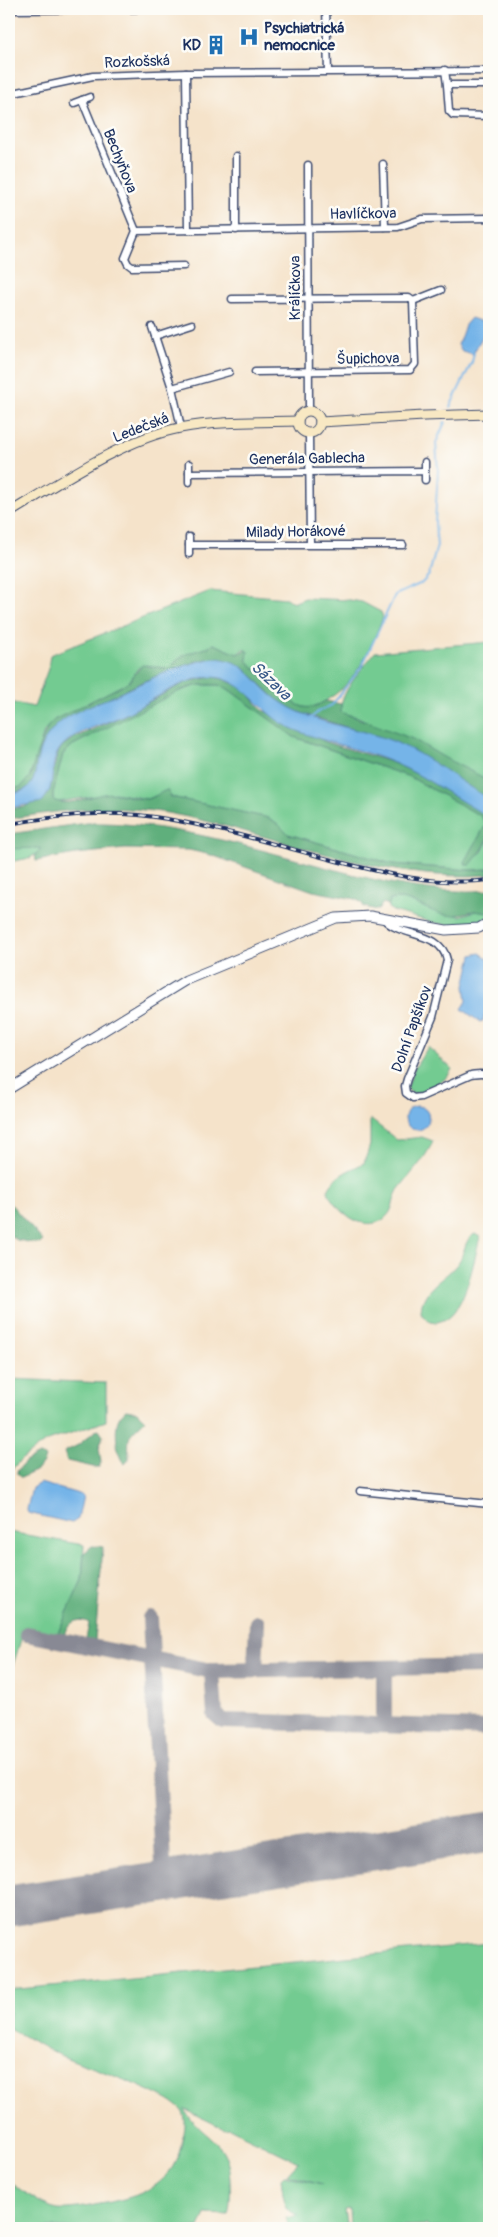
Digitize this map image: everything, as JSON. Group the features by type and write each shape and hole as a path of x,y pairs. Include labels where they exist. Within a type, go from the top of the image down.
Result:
{"main road":[{"path":"309,411 318,415 320,422 318,428 309,433 301,429 298,421 302,414 309,411"},
{"path":"320,422 489,414"},
{"name":"Ledečská","path":"9,513 123,448 147,437 181,427 298,421"}],"street":[{"path":"9,10 136,9"},
{"path":"326,9 328,72"},
{"path":"445,70 449,111 453,115 489,116"},
{"name":"Rozkošská","path":"9,94 93,76 186,73 489,71"},
{"path":"186,73 188,230"},
{"path":"447,85 489,85"},
{"path":"74,103 90,97"},
{"name":"Bechyňova","path":"82,100 136,231"},
{"path":"184,266 132,267 125,258 136,231 236,230 236,156"},
{"path":"383,164 385,227"},
{"name":"Králíčkova","path":"308,165 309,411"},
{"name":"Havlíčkova","path":"236,230 403,227 422,219 489,218"},
{"path":"232,299 409,298 413,301 441,290"},
{"name":"Šupichova","path":"255,372 410,370 415,364 413,301"},
{"path":"155,336 192,324"},
{"path":"152,327 172,388 181,427"},
{"path":"172,388 229,372"},
{"path":"309,433 310,544"},
{"path":"425,462 425,480"},
{"path":"188,464 189,482"},
{"name":"Generála Gablecha","path":"189,473 425,471"},
{"path":"189,537 189,554"},
{"name":"Milady Horákové","path":"190,545 402,545"},
{"path":"9,1090 186,980 336,918 370,916 446,930 479,928 489,922"},
{"name":"Dolní Papšíkov","path":"384,919 390,926 436,944 446,955 447,960 433,1017 404,1086 406,1093 413,1098 421,1097 471,1075 484,1074 489,1079"},
{"path":"360,1491 489,1504"}],"green space":[{"path":"210,591 286,598 293,603 305,598 350,600 362,602 381,612 383,617 367,653 354,675 336,694 312,707 297,705 283,695 252,666 247,660 244,649 237,654 214,644 181,657 170,669 146,665 138,668 129,682 54,720 44,732 29,779 21,787 9,789 9,702 34,707 48,669 50,655"},
{"path":"489,642 489,781 358,717 341,713 343,698 347,689 375,652"},
{"path":"214,644 237,654 247,650 247,660 252,666 298,705 310,707 326,701 341,704 341,712 413,739 484,778 489,781 489,799 394,742 295,711 278,701 244,668 213,658 197,661 142,682 62,721 49,734 40,750 34,781 29,788 9,794 9,789 21,787 31,775 37,753 48,726 54,720 129,682 142,665 169,669 181,657"},
{"path":"213,677 223,679 245,689 262,710 328,743 391,762 416,773 489,817 488,833 483,848 470,865 466,865 465,862 486,824 481,816 410,777 294,737 228,689 218,685 199,685 181,690 73,745 63,754 53,800 71,802 108,793 146,799 167,790 171,797 269,818 288,834 392,864 469,870 489,869 489,875 448,876 407,872 327,854 207,821 147,810 88,809 9,819 9,809 25,807 50,789 57,755 62,746 74,738 125,715 186,682"},
{"path":"199,685 218,685 228,689 294,737 410,777 481,816 486,824 465,863 482,852 489,838 489,869 469,870 392,864 288,834 278,824 268,818 171,797 169,793 148,799 115,793 58,802 53,800 63,754 73,745 168,695"},
{"path":"86,823 118,824 181,831 244,845 355,875 412,887 450,891 489,890 489,913 474,911 457,915 446,915 412,902 398,899 390,900 389,905 383,903 378,910 364,907 361,902 355,899 313,891 211,855 189,850 125,849 76,854 36,861 35,855 41,848 9,849 9,834"},
{"path":"41,848 40,851 30,858 9,862 9,849"},
{"path":"404,899 426,908 460,916 476,911 489,913 489,917 478,923 454,926 429,921 388,908 389,900"},
{"path":"428,1047 452,1069 446,1078 427,1091 417,1094 411,1093 407,1088 414,1069"},
{"path":"370,1119 397,1140 422,1137 433,1141 422,1160 398,1190 390,1212 381,1221 370,1224 352,1219 341,1210 328,1191 333,1182 338,1178 364,1163 370,1145"},
{"path":"9,1202 43,1241 40,1244 17,1240 9,1235"},
{"path":"475,1234 480,1237 471,1273 461,1301 454,1312 445,1319 435,1322 428,1320 421,1311 422,1303 430,1289 458,1263 469,1239"},
{"path":"9,1379 106,1383 106,1421 45,1442 22,1459 9,1472"},
{"path":"126,1410 137,1412 145,1420 130,1436 129,1459 125,1464 118,1452 116,1433 118,1420"},
{"path":"99,1430 103,1436 99,1448 101,1462 99,1467 67,1461 64,1452 78,1445 95,1431"},
{"path":"39,1455 45,1457 42,1465 21,1478 17,1471 25,1462"},
{"path":"9,1532 84,1545 82,1580 57,1635 25,1627 9,1678"},
{"path":"92,1546 103,1547 95,1640 86,1639 89,1623 80,1620 73,1623 62,1637 57,1635 82,1580 84,1553"},
{"path":"489,1943 489,2227 428,2228 427,2225 350,2228 349,2209 344,2210 347,2228 288,2228 286,2218 299,2215 293,2213 286,2206 281,2178 284,2175 322,2184 287,2174 298,2162 229,2128 225,2129 184,2109 191,2119 224,2153 230,2180 228,2215 205,2214 199,2228 9,2228 9,2180 25,2193 52,2208 58,2209 115,2201 142,2193 154,2186 173,2167 179,2154 184,2134 185,2117 182,2111 174,2104 161,2097 62,2056 9,2028 9,1990"}],"water":[{"path":"471,318 483,322 487,328 473,354 462,351 458,345 465,325"},
{"path":"213,658 225,659 243,668 272,695 294,710 322,721 381,737 420,754 489,799 489,817 394,763 282,724 243,689 234,683 215,677 196,679 179,685 126,714 75,736 58,751 54,761 50,789 42,802 9,808 9,794 26,789 31,784 34,779 40,750 46,738 61,721 84,708 163,674"},
{"path":"480,953 489,959 489,999 483,1021 480,1022 462,1009 467,1001 465,986 472,955"},
{"path":"417,1106 426,1109 429,1118 426,1127 417,1130 408,1127 405,1118 408,1109"},
{"path":"40,1483 83,1496 78,1519 72,1523 28,1513 27,1509 32,1488"}],"waterway":[{"path":"482,322 489,311"},
{"path":"450,407 472,362 474,353"},
{"path":"310,719 319,711 332,705 362,666 395,595 422,583 429,575 437,546 435,523 438,470 436,443 445,422"}],"taxiway":[{"path":"150,1618 164,1882"},
{"path":"255,1670 257,1623"},
{"path":"27,1634 212,1671 489,1666"},
{"path":"384,1668 384,1725"},
{"path":"212,1671 215,1714 223,1721 489,1728"}],"runway":[{"path":"9,1906 489,1832"}],"railway":[{"path":"9,824 88,814 147,816 210,828 355,866 412,878 450,881 489,880"}],"place":[{"name":"Psychiatrická nemocnice","path":"249,37"},
{"name":"KD","path":"216,45"}],"water label":[{"name":"Sázava","path":"271,681"}]}
